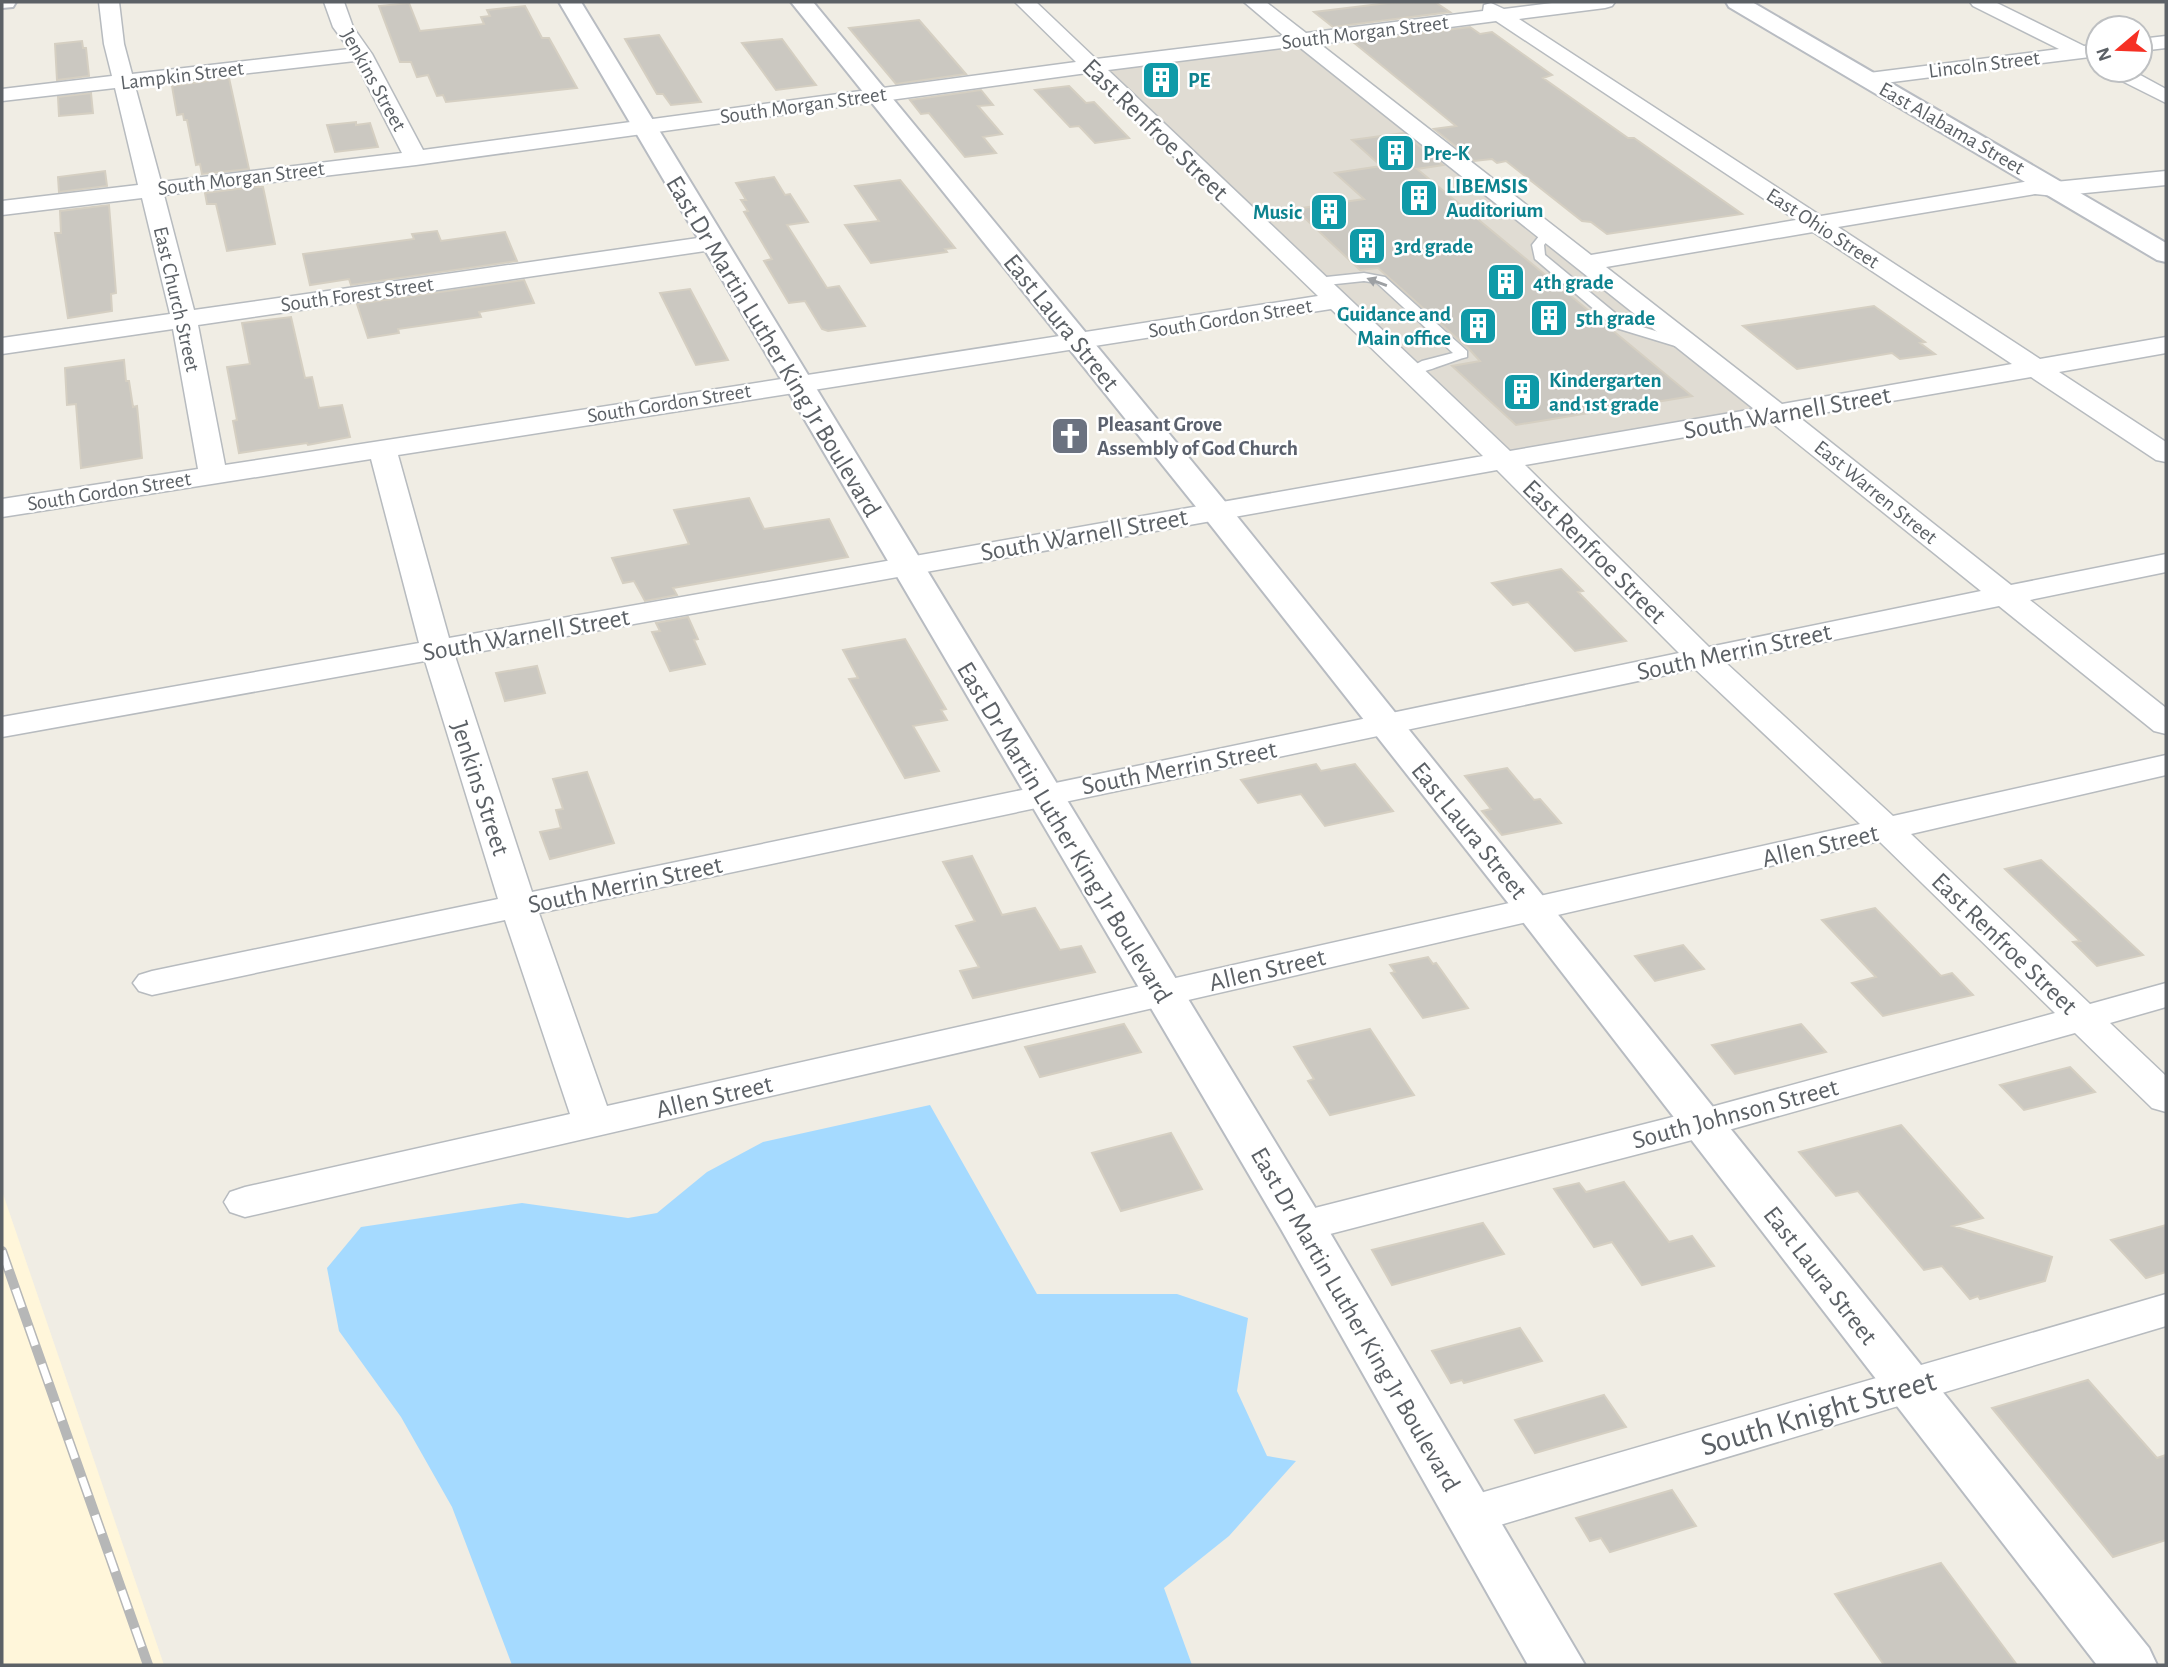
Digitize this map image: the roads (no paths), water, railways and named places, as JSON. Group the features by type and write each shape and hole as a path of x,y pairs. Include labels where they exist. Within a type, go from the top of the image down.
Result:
{"street":[{"name":"East Church Street","path":"109,2 114,44 184,318 213,474"},
{"name":"Jenkins Street","path":"334,2 343,27 362,54 416,158"},
{"name":"East Dr Martin Luther King Jr Boulevard","path":"570,2 796,384 1303,1226 1557,1665"},
{"name":"East Laura Street","path":"802,2 1216,510 2129,1665"},
{"name":"East Renfroe Street","path":"1025,2 1504,461 1702,657 1887,830 2166,1099"},
{"name":"East Warren Street","path":"1254,2 1778,414 2166,724"},
{"name":"South Morgan Street","path":"2,208 416,158 877,94 1301,40 1491,8 1605,2"},
{"name":"East Alabama Street","path":"1737,2 2166,254"},
{"path":"1980,2 2084,50"},
{"name":"East Ohio Street","path":"1491,8 2166,454"},
{"name":"Lampkin Street","path":"2,95 362,54"},
{"name":"Lincoln Street","path":"1869,79 2084,55"},
{"path":"2141,84 2166,97"},
{"path":"1586,263 2035,187 2055,189 2166,178"},
{"name":"South Forest Street","path":"2,346 712,243"},
{"name":"South Gordon Street","path":"2,508 1079,342 1327,292"},
{"name":"South Warnell Street","path":"2,727 1216,510 2166,345"},
{"name":"Jenkins Street","path":"382,448 437,650 519,907 593,1124"},
{"name":"South Merrin Street","path":"152,983 1043,795 1385,726 1702,657 2166,563"},
{"name":"Allen Street","path":"245,1202 2166,765"},
{"name":"South Johnson Street","path":"1303,1226 1700,1124 2081,1016 2166,995"},
{"name":"South Knight Street","path":"1470,1515 2166,1310"}],"lane":[{"path":"1548,233 1538,244 1539,256 1621,325 1693,347"},
{"path":"1327,292 1364,277 1381,281 1462,354 1427,364 1412,372"}],"water":[{"path":"930,1105 1037,1294 1177,1294 1248,1318 1237,1391 1267,1456 1296,1461 1229,1536 1164,1588 1192,1665 512,1665 452,1507 401,1417 339,1331 327,1268 361,1227 522,1203 628,1218 657,1213 707,1172 763,1142"}],"railway":[{"path":"2,1251 148,1665"}],"place":[{"name":"PE","path":"1161,80"},
{"name":"Pre-K","path":"1396,153"},
{"name":"LIBEMSIS Auditorium","path":"1419,198"},
{"name":"Music","path":"1329,212"},
{"name":"3rd grade","path":"1367,246"},
{"name":"4th grade","path":"1506,282"},
{"name":"5th grade","path":"1549,318"},
{"name":"Guidance and Main office","path":"1478,326"},
{"name":"Kindergarten and 1st grade","path":"1522,392"},
{"name":"Pleasant Grove Assembly of God Church","path":"1070,436"}]}
